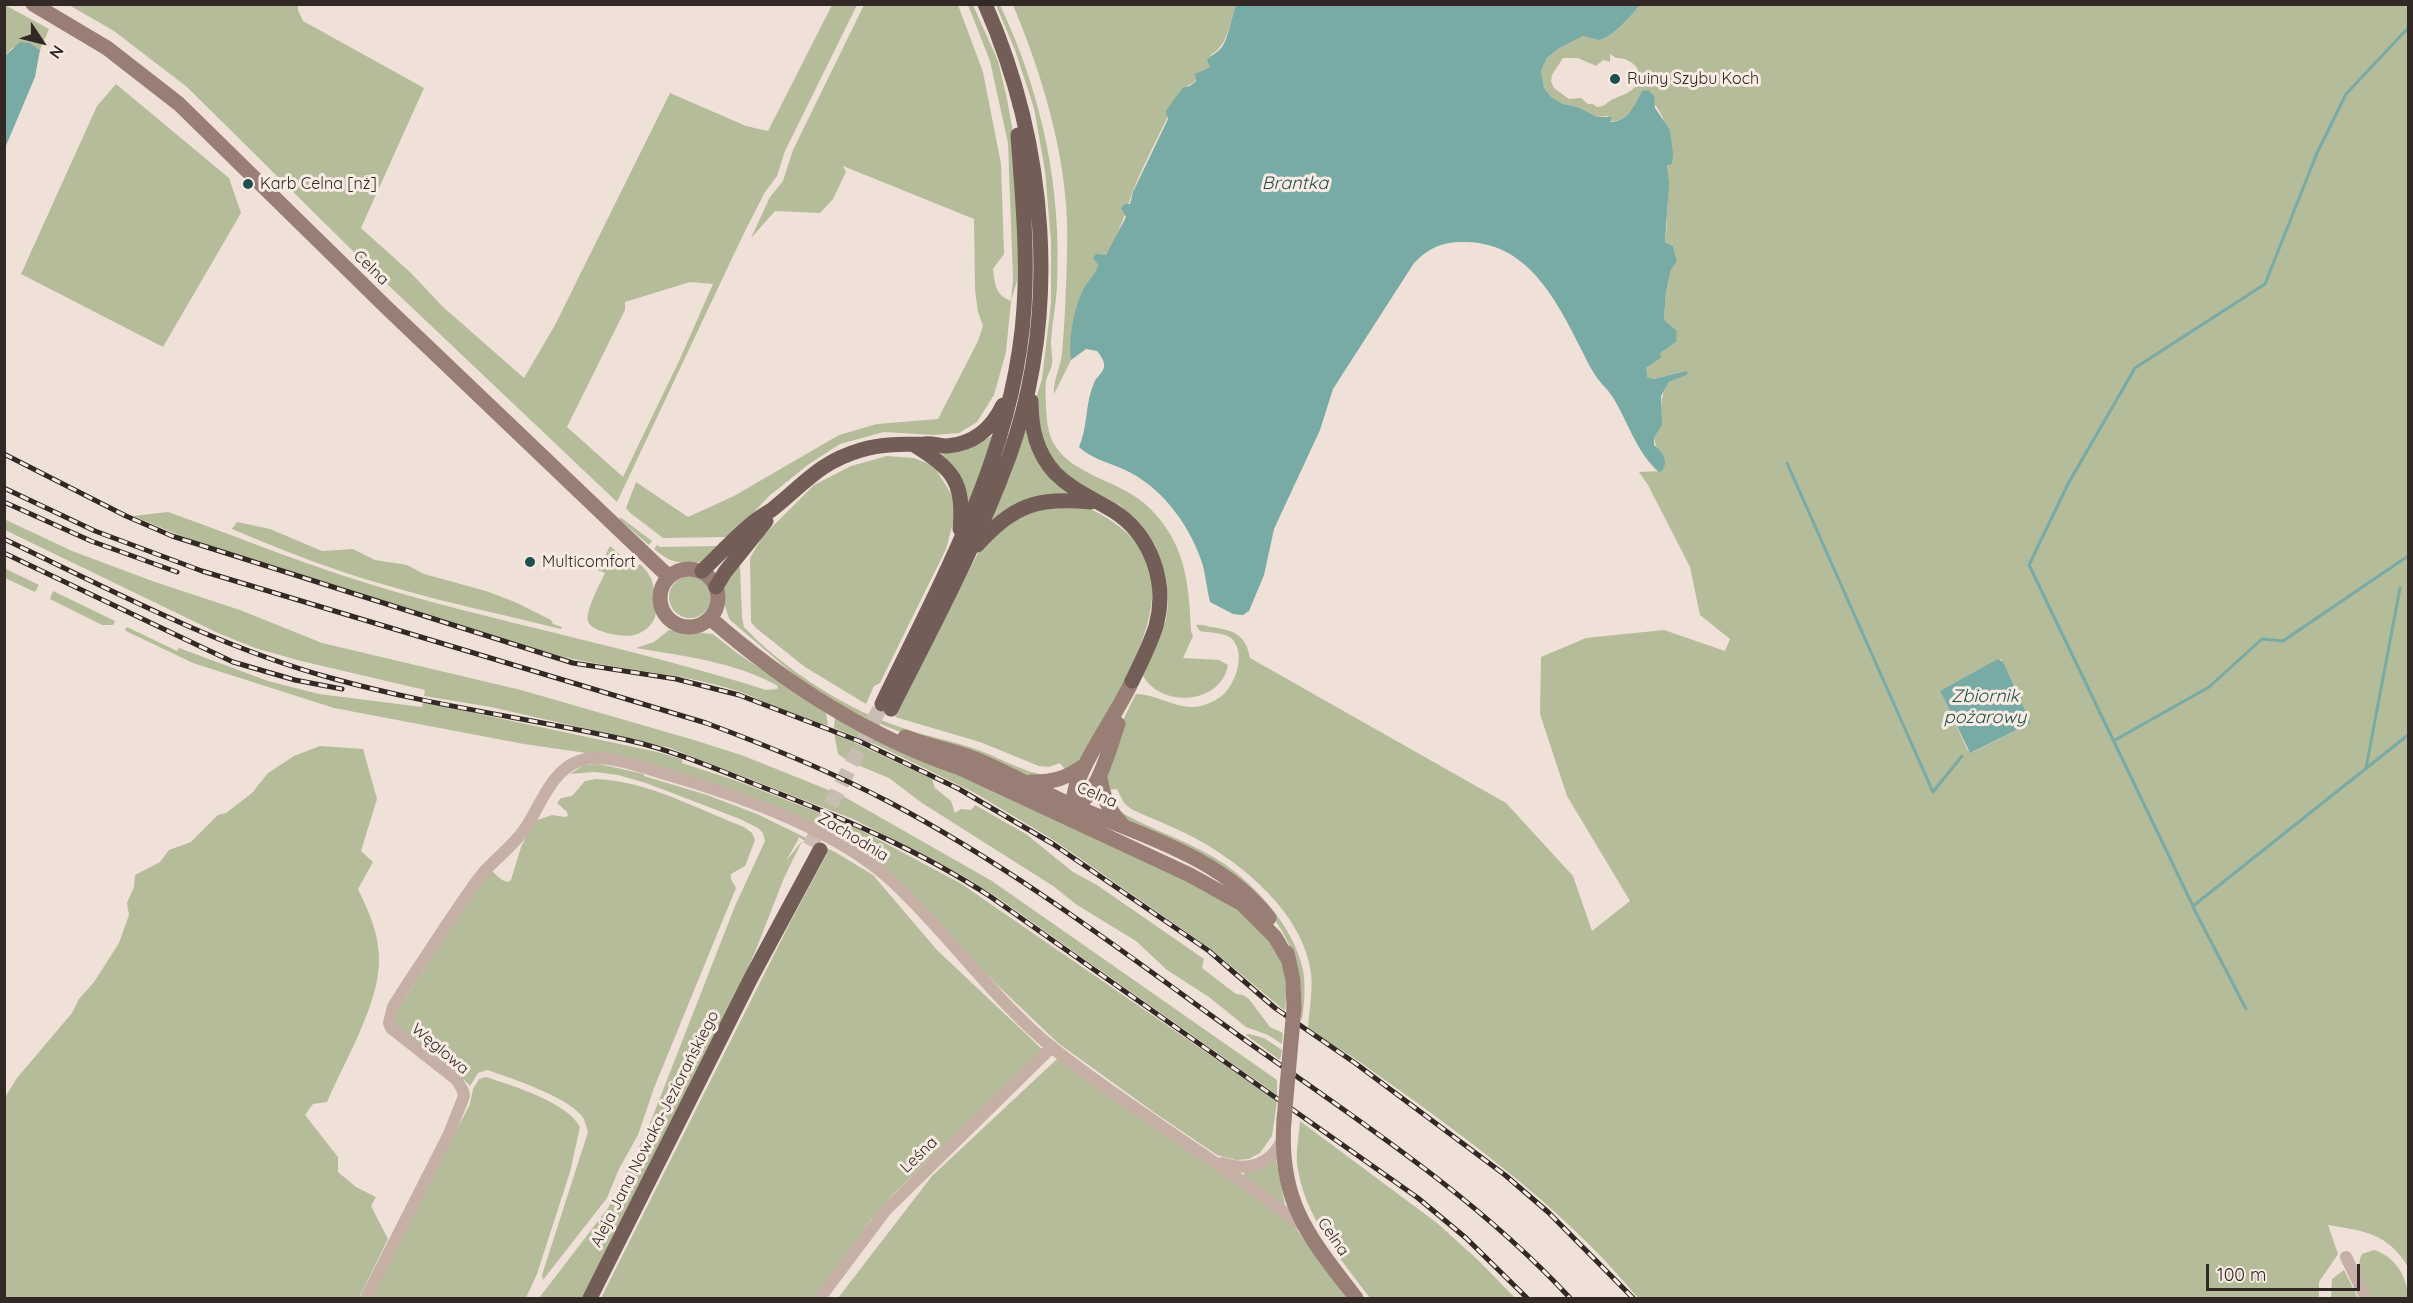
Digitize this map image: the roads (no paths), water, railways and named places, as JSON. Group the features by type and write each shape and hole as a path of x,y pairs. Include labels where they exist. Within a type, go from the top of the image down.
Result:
{"main road":[{"path":"887,706 1010,455 1023,377 1025,253 1018,138 1011,76 985,4"},
{"path":"702,571 754,521 774,508 804,480 835,460 878,446 947,446 978,437 996,419 1023,377"},
{"path":"1023,377 1032,430 1042,455 1054,472 1064,481 1094,502 1112,510 1131,525 1144,542 1157,571 1160,592 1156,625 1130,686"},
{"path":"914,445 930,454 948,469 960,494 965,548"},
{"path":"965,548 999,522 1028,506 1058,499 1094,502"},
{"path":"717,586 724,572 761,528 774,508"},
{"name":"Aleja Jana Nowaka-Jeziorańskiego","path":"590,1299 815,848"}],"street":[{"name":"Celna","path":"33,4 107,48 179,104 385,306 669,577"},
{"path":"687,568 702,571 711,577 717,586 719,600 710,618 704,623 690,627 681,626 670,620 664,613 660,600 663,586 669,577 679,570 687,568"},
{"name":"Celna","path":"710,618 769,668 849,717 926,757 960,768 1190,875 1242,904 1275,937 1289,962"},
{"path":"1099,832 1086,822 1076,807 1075,789 1130,686"},
{"path":"1045,808 1066,810 1076,807 1088,796 1100,777 1130,686"},
{"name":"Celna","path":"849,717 974,759 1195,859 1243,890 1262,909 1277,929 1289,962 1294,992 1282,1140 1284,1173 1303,1226 1356,1299"},
{"name":"Zachodnia","path":"578,761 598,758 620,762 720,790 772,811 858,855 896,885 1007,1004 1052,1047 1125,1101 1205,1154"},
{"name":"Węglowa","path":"366,1299 449,1134 464,1096 456,1080 391,1028 389,1023 393,1007 475,885 524,830 546,791 565,769 578,761"},
{"path":"1027,782 1046,783 1062,779 1086,765"},
{"path":"1100,777 1103,797 1110,811 1125,827"},
{"name":"Leśna","path":"820,1299 886,1210 1052,1047"},
{"path":"1205,1154 1235,1167 1250,1166 1259,1164 1277,1152 1282,1140"},
{"path":"1205,1154 1303,1226"},
{"path":"2346,1257 2366,1299"}],"water":[{"name":"Brantka","path":"1236,5 1640,5 1609,36 1598,40 1583,36 1558,49 1547,58 1541,71 1544,88 1551,97 1597,117 1612,117 1610,122 1626,116 1642,91 1648,90 1654,96 1655,108 1670,130 1673,154 1672,164 1667,165 1669,184 1665,242 1673,246 1677,261 1671,270 1666,292 1664,320 1677,331 1676,342 1660,353 1661,358 1646,368 1647,377 1654,379 1688,372 1687,375 1669,382 1661,396 1662,425 1654,438 1654,445 1664,457 1665,464 1662,471 1659,472 1651,464 1638,446 1612,396 1594,374 1559,307 1530,269 1512,255 1491,246 1466,242 1444,244 1431,249 1414,263 1333,389 1320,430 1274,529 1264,575 1249,611 1243,615 1233,614 1210,602 1198,552 1176,512 1143,481 1091,456 1079,447 1091,391 1104,365 1097,351 1086,349 1071,360 1070,343 1074,315 1080,298 1098,265 1093,258 1096,254 1106,255 1126,217 1121,208 1125,204 1130,204 1133,192 1168,119 1166,111 1183,87 1190,86 1196,81 1195,74 1210,67 1207,60 1224,43"},
{"path":"20,42 30,43 40,50 35,77 5,148 5,56"},
{"name":"Zbiornik pożarowy","path":"1998,659 2003,662 2031,723 1970,753 1940,691"}],"waterway":[{"path":"2408,28 2346,94 2317,153 2265,284 2135,368 2068,484 2029,565 2193,906 2408,735"},
{"path":"1787,463 1933,792 1962,756"},
{"path":"2115,740 2209,687 2262,639 2283,641 2408,556"},
{"path":"2366,768 2400,588"},
{"path":"2193,907 2246,1009"}],"tunnel":[{"path":"810,846 882,704"}],"railway":[{"path":"4,454 126,516 172,536 573,663 676,679 739,695 859,741 959,789 1053,844 1209,951 1275,1008 1355,1063 1505,1175 1548,1212 1633,1298"},
{"path":"4,488 95,531 202,571 706,723 799,760 889,802 938,829 1032,888 1381,1136 1498,1229 1570,1298"},
{"path":"4,502 91,541 177,572"},
{"path":"4,539 164,616 288,665 367,688 590,732 660,749 817,809 906,849 991,897 1418,1198 1466,1238 1527,1298"},
{"path":"4,553 233,662 295,680 342,689"}],"place":[{"name":"Ruiny Szybu Koch","path":"1615,79"},
{"name":"Karb Celna [nż]","path":"248,184"},
{"name":"Multicomfort","path":"530,562"}]}
